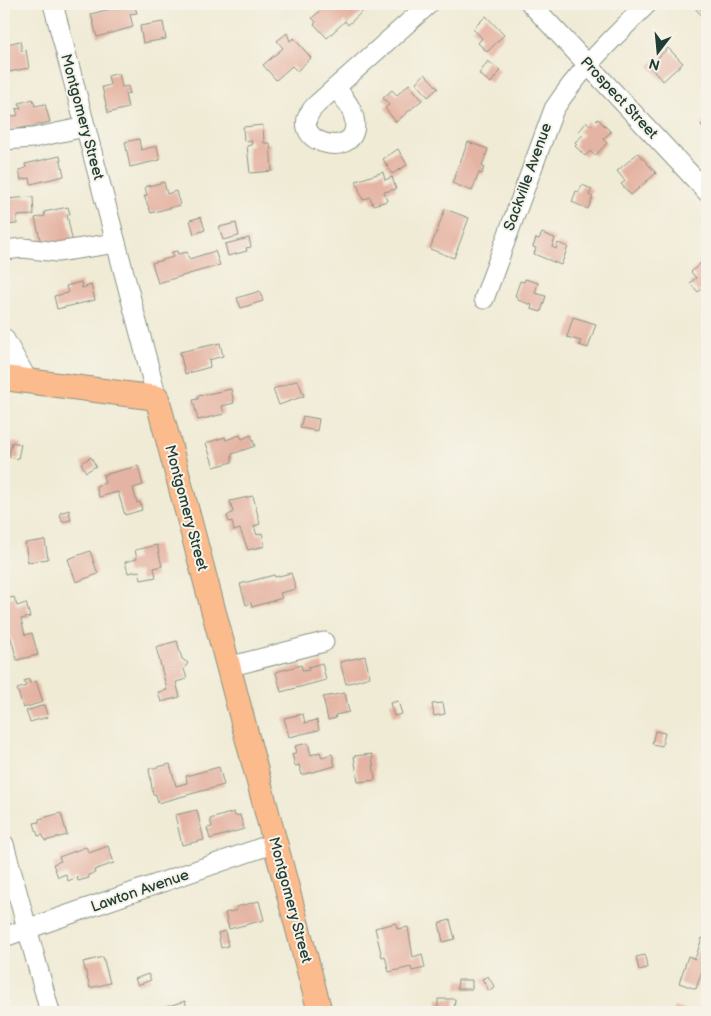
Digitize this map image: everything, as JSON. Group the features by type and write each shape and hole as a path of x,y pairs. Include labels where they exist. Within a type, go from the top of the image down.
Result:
{"main road":[{"path":"4,378 157,398"},
{"name":"Montgomery Street","path":"157,398 320,1012"}],"street":[{"name":"Montgomery Street","path":"53,4 157,398"},
{"path":"336,87 429,4"},
{"name":"Prospect Street","path":"531,4 707,192"},
{"name":"Sackville Avenue","path":"484,299 554,109 568,86 647,4"},
{"path":"4,140 33,138 85,127"},
{"path":"4,250 23,248 57,252 116,243"},
{"path":"4,338 28,381"},
{"path":"228,667 324,642"},
{"name":"Lawton Avenue","path":"4,937 275,843"},
{"path":"4,844 50,1012"}],"building":[{"path":"134,4 137,13 130,14 133,27 97,37 91,14"},
{"path":"366,4 368,6 348,25 345,21 327,38 314,24 316,22 312,18 322,9 318,5"},
{"path":"588,4 599,4 593,9"},
{"path":"707,4 707,21 692,5"},
{"path":"486,16 504,35 487,52 478,43 482,38 473,29"},
{"path":"163,22 166,39 143,43 140,26"},
{"path":"287,33 290,41 294,38 311,58 297,71 292,66 276,80 263,65 283,48 277,41"},
{"path":"20,41 22,51 26,50 29,68 4,73 4,58 9,54 7,44"},
{"path":"668,48 683,63 663,81 649,66"},
{"path":"488,61 500,70 491,83 479,74"},
{"path":"119,73 122,87 128,86 130,93 125,94 128,108 108,113 102,87 110,85 108,76"},
{"path":"425,74 438,88 428,97 416,82"},
{"path":"409,84 422,100 396,122 385,108 389,105 383,98 392,90 397,95"},
{"path":"33,99 35,106 45,104 50,122 9,131 5,118 18,115 16,109 21,108 19,103"},
{"path":"598,119 611,132 603,139 607,143 595,156 590,151 585,156 575,146 577,144 575,142 583,135 579,131 587,122 591,126"},
{"path":"707,120 707,132 701,125"},
{"path":"263,125 264,143 270,143 272,171 250,173 247,146 252,145 251,140 244,141 243,127"},
{"path":"139,139 141,150 157,146 160,160 130,167 125,142"},
{"path":"468,142 488,149 482,166 484,167 482,174 479,173 472,191 452,183"},
{"path":"398,149 407,165 392,174 383,159"},
{"path":"638,153 656,173 631,195 621,184 625,181 617,171"},
{"path":"60,156 64,176 31,184 30,178 21,180 19,170 26,168 25,164"},
{"path":"383,172 385,180 392,177 396,189 384,192 387,201 373,205 370,197 363,200 356,181"},
{"path":"8,176 9,188 4,188 4,177"},
{"path":"164,182 167,194 176,191 180,205 151,213 144,196 147,195 145,187"},
{"path":"582,185 592,189 589,195 593,197 588,209 572,202 576,191 579,192"},
{"path":"33,197 34,215 17,216 17,224 4,225 4,199"},
{"path":"68,207 70,214 67,215 73,243 41,243 35,218 45,216 44,212"},
{"path":"445,209 469,218 454,258 430,249"},
{"path":"201,217 205,230 194,234 190,220"},
{"path":"236,223 239,236 223,240 219,227"},
{"path":"542,233 555,238 552,247 556,249 558,243 568,247 561,265 534,254 536,248 533,247 536,238 539,239"},
{"path":"249,238 251,247 246,248 247,251 228,256 225,244"},
{"path":"177,251 178,254 187,252 189,259 215,251 220,265 158,283 152,263 173,257 172,252"},
{"path":"704,260 707,261 707,284 698,292 690,283 696,278 691,272"},
{"path":"525,279 538,283 535,293 546,296 541,312 531,309 532,305 518,300 518,297 515,296 520,281 524,282"},
{"path":"81,282 82,288 91,285 95,300 57,309 54,296 68,293 66,286"},
{"path":"260,291 263,301 241,308 237,298"},
{"path":"573,317 596,324 588,348 579,345 581,341 567,337"},
{"path":"220,343 223,356 209,360 210,367 185,374 180,352"},
{"path":"298,380 304,396 279,405 273,389"},
{"path":"231,389 234,403 222,406 224,414 198,420 193,400 198,399 198,396"},
{"path":"303,416 319,419 317,431 300,428"},
{"path":"240,435 242,439 251,435 255,446 232,454 232,462 214,467 206,443 225,437 226,440"},
{"path":"12,442 21,444 18,459 9,457"},
{"path":"91,457 96,466 86,472 81,463"},
{"path":"138,466 143,485 133,488 137,503 140,502 142,510 125,515 118,492 99,497 96,486 105,483 103,475"},
{"path":"253,496 260,524 254,526 257,535 262,533 265,546 248,550 240,529 234,531 232,521 229,522 227,516 233,512 230,501"},
{"path":"69,510 71,520 62,522 60,513"},
{"path":"45,540 48,559 28,562 25,543"},
{"path":"157,545 162,566 154,568 156,577 141,580 139,571 128,573 125,562 137,559 135,550"},
{"path":"90,551 98,574 76,582 68,559"},
{"path":"291,573 296,589 280,593 282,598 252,607 251,603 246,605 240,584 274,575 275,577"},
{"path":"14,597 17,606 26,603 30,617 21,619 25,635 32,633 38,655 17,660 9,631 4,633 4,600"},
{"path":"177,641 182,659 188,663 184,669 187,679 176,682 180,697 161,702 158,692 167,690 156,647"},
{"path":"365,656 370,677 346,684 340,662"},
{"path":"322,663 326,680 281,692 276,672 301,665 303,671 309,670 308,667"},
{"path":"29,679 30,683 36,681 43,702 23,708 17,689 26,686 24,681"},
{"path":"345,693 349,712 335,715 336,718 328,720 323,697"},
{"path":"398,701 402,714 394,716 390,703"},
{"path":"443,703 445,714 434,716 432,704"},
{"path":"44,705 48,717 30,722 26,711"},
{"path":"303,714 305,723 317,720 319,730 289,737 284,718"},
{"path":"655,731 665,733 662,746 652,744"},
{"path":"308,743 311,755 320,752 322,757 332,754 335,766 302,775 299,765 295,766 292,754 297,752 295,746"},
{"path":"372,754 375,780 358,782 354,756"},
{"path":"170,764 176,786 187,783 186,776 219,767 224,785 158,803 156,794 153,795 149,769"},
{"path":"197,810 204,840 182,845 175,815"},
{"path":"234,812 235,816 240,815 244,829 210,839 207,828 212,827 210,819"},
{"path":"61,813 67,835 45,841 43,835 38,836 34,823 39,822 39,819"},
{"path":"108,846 114,863 94,870 95,873 88,875 89,878 78,881 77,877 68,881 66,874 58,877 53,864 61,861 59,857 86,847 89,853"},
{"path":"259,901 264,920 229,929 225,913 237,910 236,907"},
{"path":"450,920 455,939 443,942 439,923"},
{"path":"396,923 397,929 408,927 413,957 422,954 425,968 412,971 411,967 389,972 385,956 382,957 375,928"},
{"path":"225,931 228,946 221,948 218,933"},
{"path":"702,938 707,939 707,969 703,968 696,989 679,983 688,956 695,959"},
{"path":"645,955 647,968 639,970 636,957"},
{"path":"103,957 110,983 90,988 83,962"},
{"path":"148,974 151,980 138,985 135,979"},
{"path":"488,976 495,988 489,991 482,979"},
{"path":"458,980 472,980 472,989 457,989"},
{"path":"438,999 455,999 454,1012 438,1012"},
{"path":"185,1001 188,1012 167,1012 165,1007"},
{"path":"122,1007 123,1012 104,1012"},
{"path":"674,1007 690,1012 672,1012"}]}
